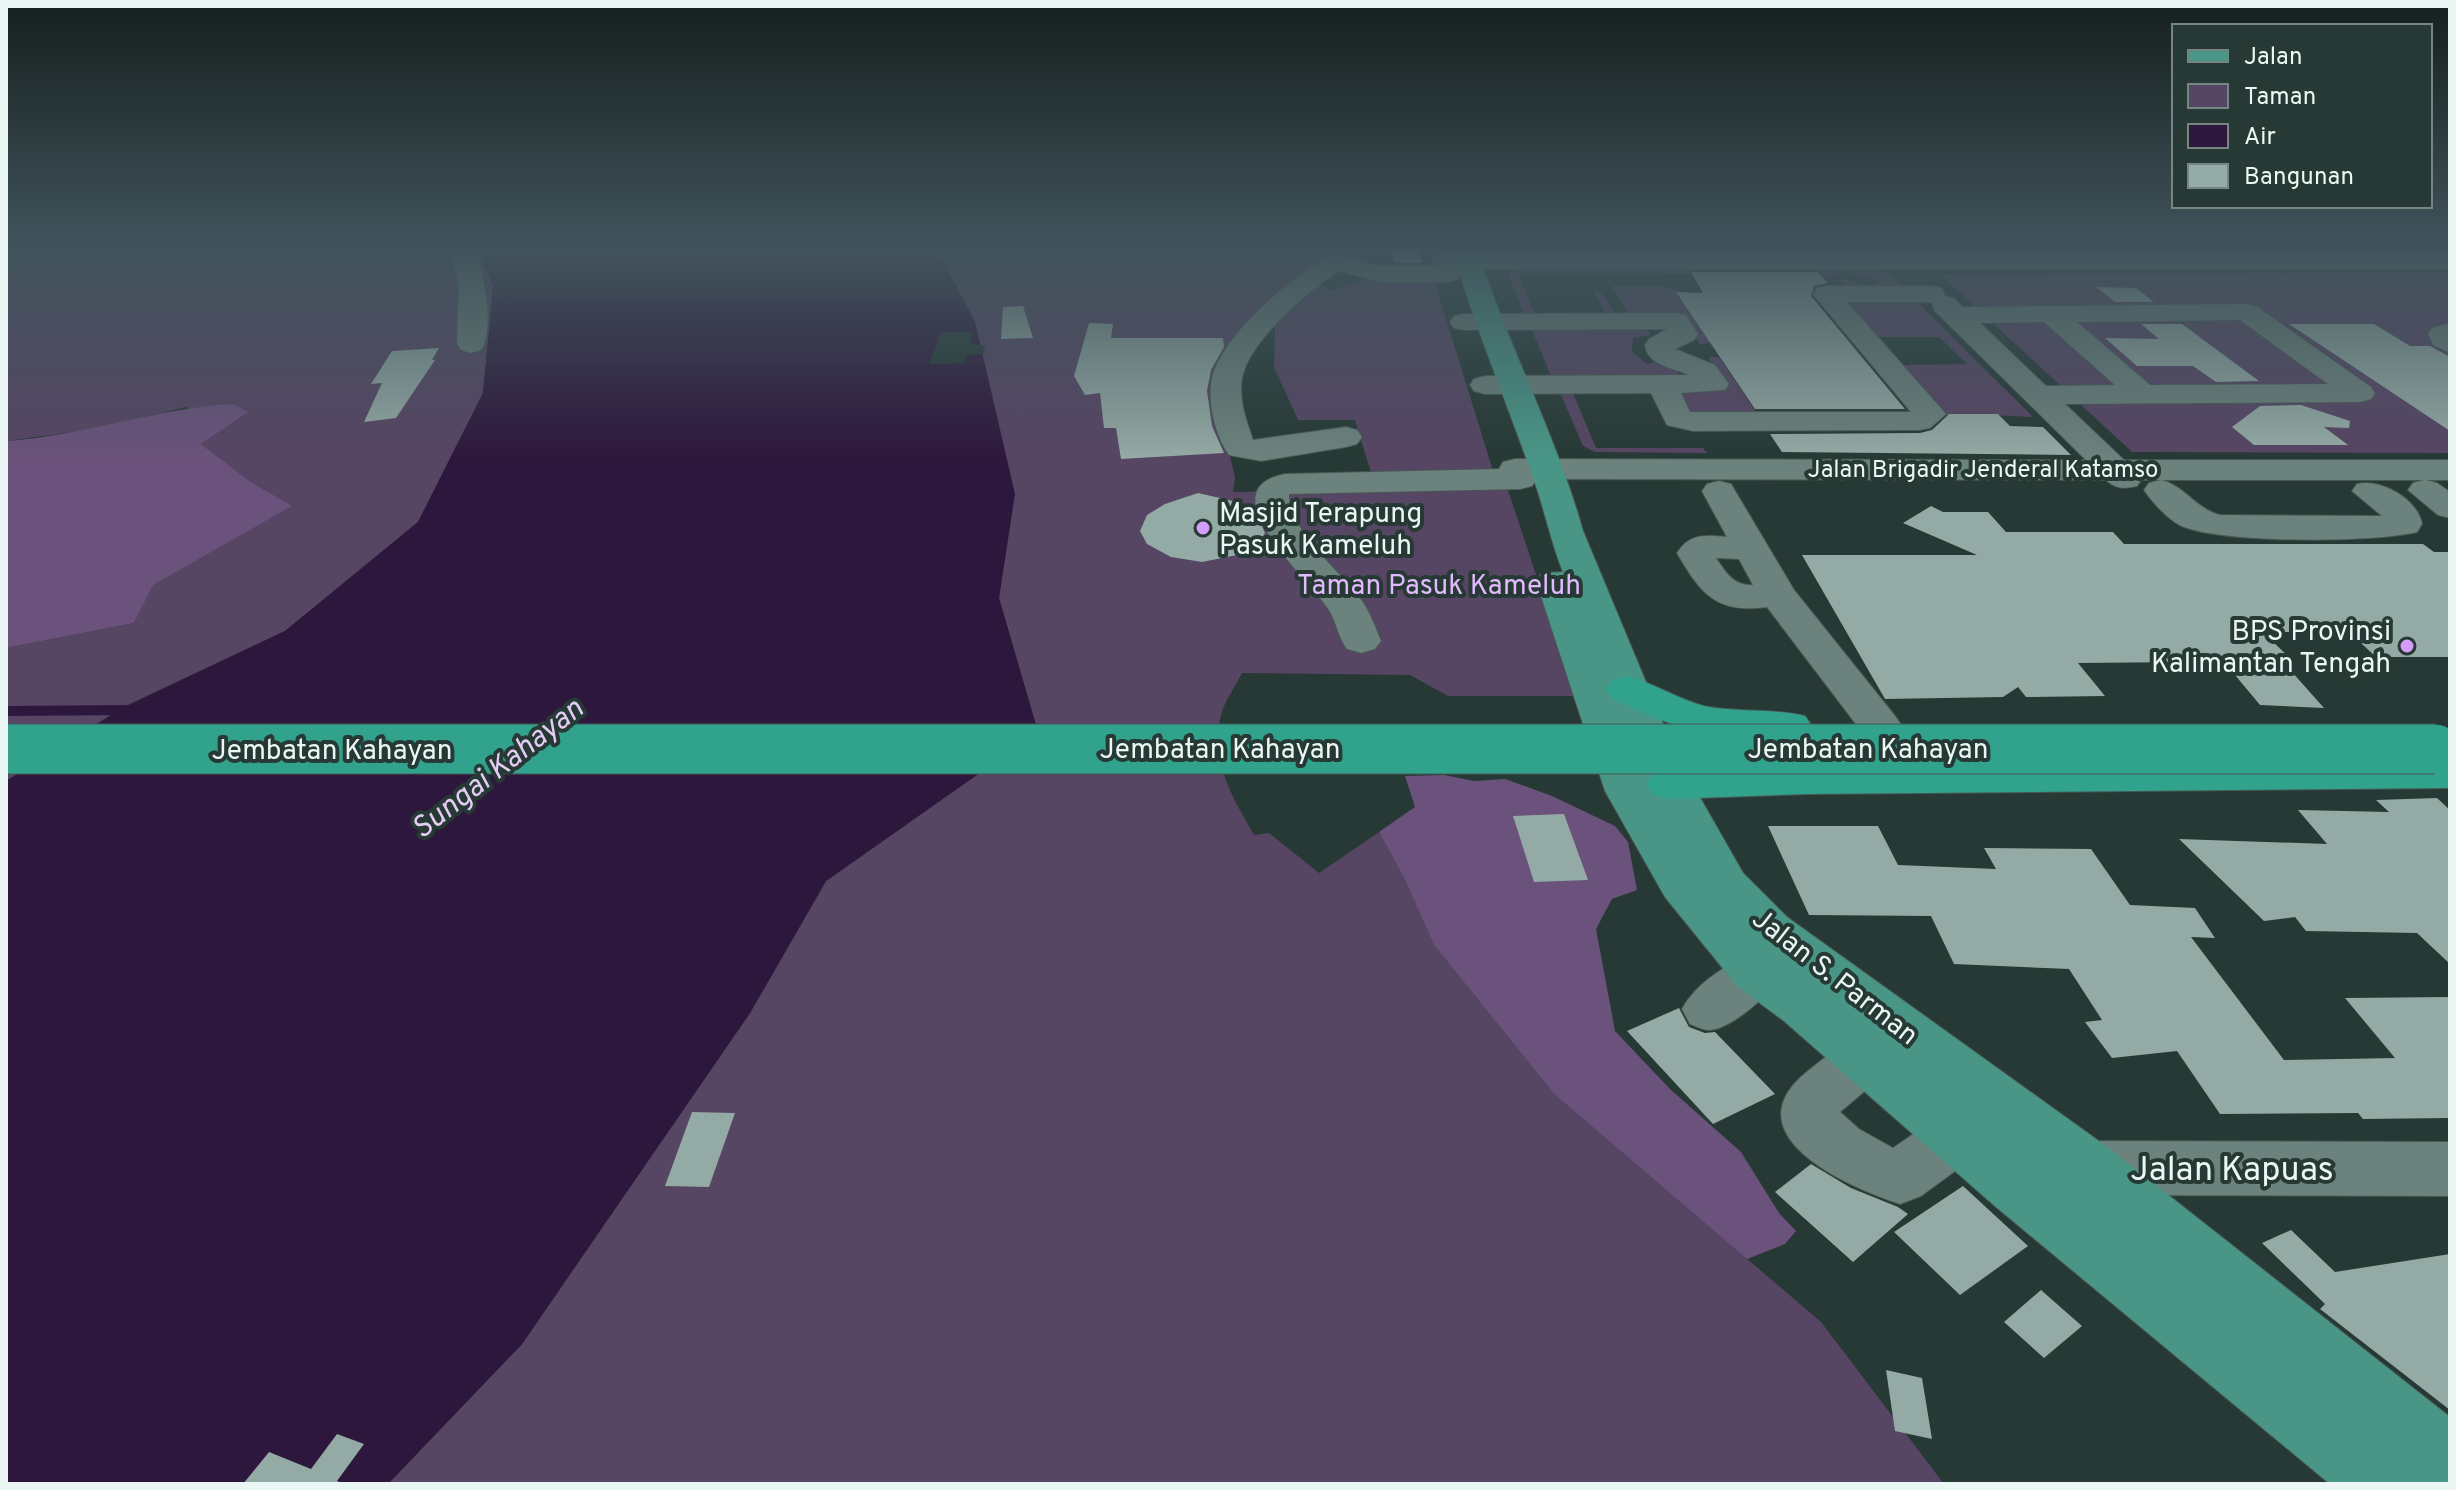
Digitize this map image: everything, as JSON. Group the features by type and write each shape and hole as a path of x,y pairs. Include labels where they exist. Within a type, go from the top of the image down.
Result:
{"highway":[{"path":"1627,689 1666,710 1732,725 1880,726 2446,750"},
{"path":"1809,779 1795,773 1782,754 1785,740 1810,727"},
{"name":"Jembatan Kahayan","path":"6,749 2446,750"},
{"path":"1669,784 2446,750"}],"main road":[{"name":"Jalan S. Parman","path":"1477,322 1532,480 1628,791 1682,884 1757,973 1803,1006 2018,1188 2387,1484"},
{"name":"Jalan S. Parman","path":"1532,480 1565,531 1627,689 1669,784 1725,885 1769,931 2089,1168 2450,1462"}],"street":[{"path":"471,344 473,320"},
{"path":"1269,320 1244,348 1228,373 1227,401 1240,448 1247,451 1346,437"},
{"path":"1477,322 1496,320"},
{"path":"1499,385 1714,384 1705,371 1660,353 1659,345 1684,334 1676,321 1670,320"},
{"path":"1662,385 1678,418 1693,422 1919,421 1927,417 1930,414 1901,378 1842,320"},
{"path":"1961,320 2137,483 2193,519 2220,526 2388,527 2404,524 2404,519 2368,484"},
{"path":"2056,320 2142,394"},
{"path":"2040,395 2360,393 2257,320"},
{"path":"2450,331 2442,334 2450,344"},
{"path":"1361,641 1348,609 1296,549 1280,521 1270,496 1278,485 1532,480"},
{"name":"Jalan Brigadir Jenderal Katamso","path":"1532,480 2368,484 2444,489"},
{"name":"Jalan Brigadir Jenderal Katamso","path":"1532,480 1719,491 2137,483 2368,484"},
{"path":"1719,491 1777,594 1880,726"},
{"path":"1751,549 1715,545 1702,546 1695,553 1715,587 1726,594 1747,599 1777,594"},
{"path":"1709,1009 1757,973"},
{"path":"1865,1058 1811,1102 1809,1118 1823,1136 1869,1168 1900,1177 1956,1137"},
{"name":"Jalan Kapuas","path":"2018,1188 2089,1168 2450,1169"}],"green space":[{"path":"6,320 490,320 483,393 418,522 285,631 123,707 6,781 6,648 134,623 152,585 291,506 251,482 201,444 217,432 186,407 95,429 6,441"},
{"name":"Taman Pasuk Kameluh","path":"974,320 1262,320 1247,333 1214,390 1235,477 1233,492 1507,487 1576,696 1448,696 1410,675 1242,673 1224,707 1218,729 1220,761 1231,792 1254,835 1269,833 1319,873 1379,832 1434,945 1554,1094 1821,1322 1944,1484 388,1484 522,1344 750,1013 826,881 1038,732 999,598 1014,494"},
{"path":"1281,320 1446,320 1493,471 1372,476 1355,420 1298,420 1274,367 1275,326"},
{"path":"1683,320 1695,320 1711,343 1700,344"},
{"path":"1857,320 1935,320 2033,417 1969,414 1953,421 1901,365 1967,364 1939,337 1873,337"},
{"path":"1989,320 2450,320 2450,453 2132,452"},
{"path":"1530,325 1647,326 1650,335 1633,338 1632,352 1647,364 1658,361 1676,366 1681,379 1552,379"},
{"path":"1708,357 1719,357 1761,419 1691,419 1671,387 1726,385"},
{"path":"1558,388 1572,391 1596,448 1703,448 1707,453 1595,452 1583,446"}],"shaded area":[{"path":"233,404 248,412 201,444 251,482 292,506 153,585 134,623 6,648 6,441"},
{"path":"1444,775 1474,781 1505,779 1552,796 1615,826 1628,842 1637,890 1612,899 1596,929 1615,1031 1670,1089 1741,1152 1779,1213 1796,1231 1785,1244 1747,1259 1554,1094 1434,945 1379,832 1415,807 1405,776"}],"water":[{"name":"Sungai Kahayan","path":"490,320 974,320 1015,494 999,598 1038,732 826,881 750,1013 522,1344 388,1484 6,1484 6,781 123,708 285,631 418,522 483,393"}],"pier":[{"path":"941,332 972,332 970,343 984,346 985,353 966,356 964,363 929,364"}],"building":[{"path":"1002,320 1027,320 1033,338 1001,339"},
{"path":"1695,320 1831,320 1905,409 1755,409"},
{"path":"1089,323 1113,324 1111,338 1223,338 1224,347 1211,370 1207,391 1212,426 1224,453 1121,459 1116,428 1104,428 1100,393 1085,395 1074,376"},
{"path":"2141,324 2182,324 2259,381 2216,382 2193,366 2137,366 2105,338 2159,339"},
{"path":"2289,324 2374,324 2410,346 2430,346 2450,357 2450,431"},
{"path":"439,348 432,360 435,360 396,418 364,422 382,383 371,384 392,351"},
{"path":"2301,405 2350,421 2349,428 2324,427 2348,445 2254,445 2232,427 2260,406"},
{"path":"1949,414 1998,414 2010,426 2043,427 2071,455 1782,452 1770,434 1920,433 1932,430"},
{"name":"Masjid Terapung Pasuk Kameluh","path":"1198,493 1233,501 1255,511 1265,533 1261,541 1242,554 1202,562 1171,557 1147,544 1140,531 1147,515 1165,504"},
{"path":"1931,506 1943,512 1988,512 2006,532 2113,532 2124,544 2423,544 2434,552 2450,552 2450,657 2376,657 2349,632 2263,632 2294,662 2283,662 2324,708 2260,705 2230,669 2193,669 2186,662 2078,663 2105,696 2026,697 2018,687 2003,697 1885,699 1802,555 1977,555 1903,523"},
{"path":"2437,798 2450,810 2450,964 2417,933 2306,931 2295,917 2264,921 2179,839 2327,844 2298,810 2389,812 2376,800"},
{"path":"1564,814 1588,880 1534,882 1513,816"},
{"path":"1768,826 1878,826 1898,865 1996,869 1984,848 2091,849 2130,905 2195,908 2215,938 2191,937 2284,1060 2395,1058 2345,998 2450,997 2450,1118 2363,1119 2358,1113 2220,1114 2177,1051 2112,1058 2085,1022 2102,1020 2069,969 1954,964 1931,916 1809,915"},
{"path":"1679,1008 1689,1027 1705,1033 1715,1032 1775,1094 1713,1124 1627,1031"},
{"path":"692,1112 735,1113 709,1187 665,1186"},
{"path":"1811,1164 1851,1188 1908,1214 1853,1262 1775,1192"},
{"path":"1963,1186 2028,1246 1960,1295 1894,1232"},
{"path":"2291,1230 2335,1272 2450,1254 2450,1410 2320,1309 2325,1304 2262,1243"},
{"path":"2041,1290 2082,1326 2044,1358 2004,1322"},
{"path":"1886,1370 1922,1378 1932,1439 1895,1431"},
{"path":"337,1434 364,1444 337,1481 344,1484 243,1484 269,1452 311,1469"}],"waterway":[{"path":"6,711 131,710"}],"place":[{"name":"Masjid Terapung Pasuk Kameluh","path":"1203,528"},
{"name":"BPS Provinsi Kalimantan Tengah","path":"2407,646"}]}
